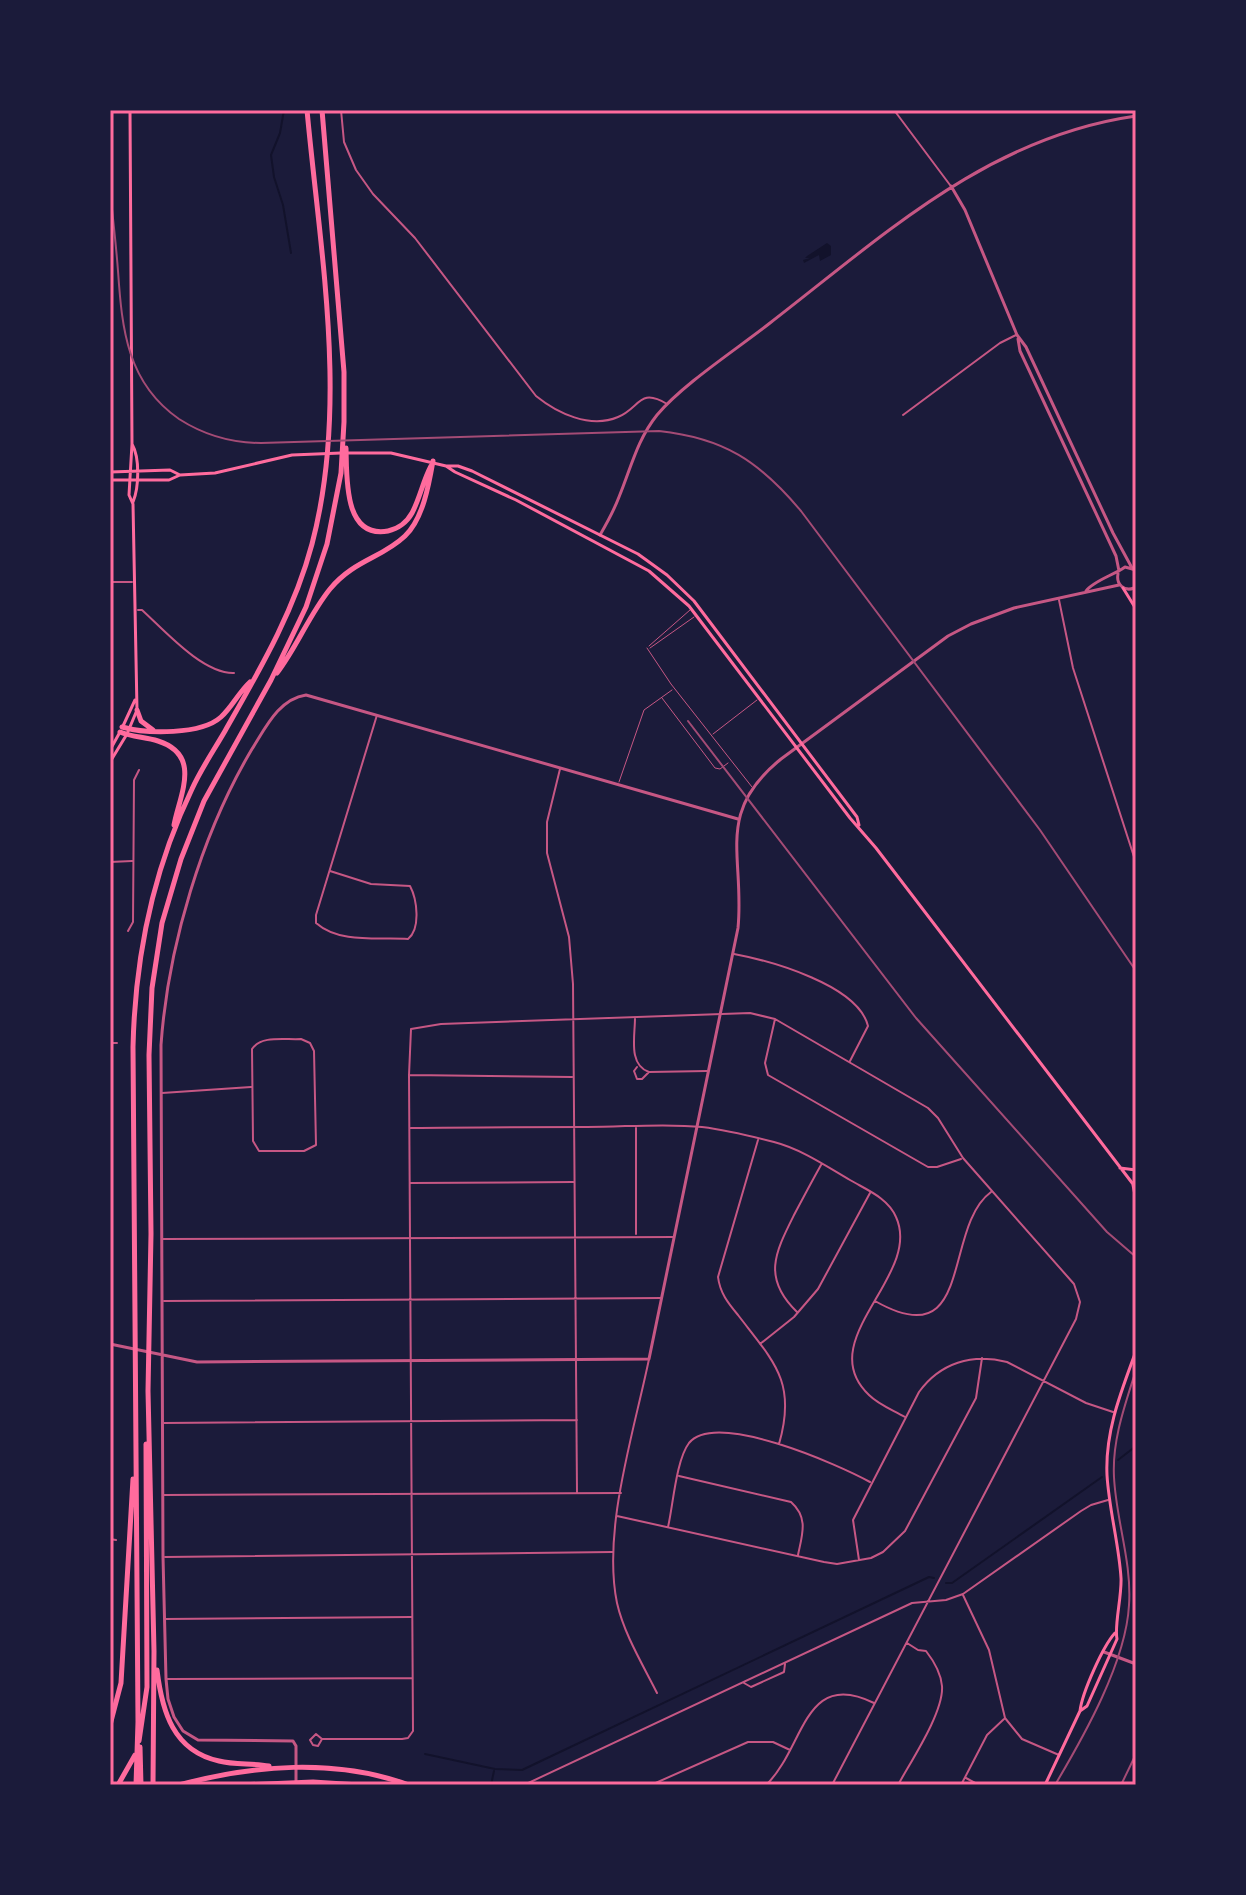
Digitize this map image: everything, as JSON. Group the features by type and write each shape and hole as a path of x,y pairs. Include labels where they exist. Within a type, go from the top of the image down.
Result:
{"highway":[{"path":"139,1785 134,1462 134,1019 139,965 157,878 171,837 192,787 286,620 312,545 331,423 328,336 307,110"},
{"path":"322,110 344,372 344,474 352,511 360,523 382,532 394,530 403,524 412,513 433,461"},
{"path":"271,680 293,652 328,591 344,573 394,545 409,532 429,484 433,461"},
{"path":"118,1785 136,1751 142,1731 147,1687 145,1468 151,1234 150,1041 152,988 162,923 181,859 204,801 271,680 306,607 327,544 344,474"},
{"path":"125,730 192,730 208,725 221,717 256,676"},
{"path":"137,710 141,721 154,730"},
{"path":"125,730 167,745 183,760 186,778 171,837"},
{"path":"148,1391 154,1651 153,1785"},
{"path":"110,1725 121,1683 134,1462"},
{"path":"154,1651 163,1708 173,1729 187,1746 216,1761 282,1769"},
{"path":"179,1785 236,1771 313,1768 344,1770 409,1785"},
{"path":"240,1785 282,1782 359,1785"}],"main road":[{"path":"130,110 132,444 129,495 133,504"},
{"path":"110,762 137,710 133,582 136,451 132,444"},
{"path":"110,480 169,480 180,475 215,473 311,453 391,453 446,466 633,560 675,591 696,615 1135,1185 1136,1200"},
{"path":"446,466 472,471 600,535 652,563 687,593 803,743 857,817 861,828"},
{"path":"110,472 170,470 180,475"},
{"path":"1121,586 1136,609"},
{"path":"110,750 125,730 135,700"},
{"path":"1120,1168 1136,1170"},
{"path":"1045,1785 1115,1633 1120,1613 1121,1578 1110,1500 1107,1448 1114,1412 1136,1351"},
{"path":"1080,1711 1087,1706 1111,1655 1117,1639 1115,1633"}],"street":[{"path":"341,110 344,142 356,170 373,194 415,238 536,396 550,408 584,419 622,416 646,397 657,398 667,404"},
{"path":"894,110 951,186 965,210 1017,335 1020,351 1116,556 1121,586"},
{"path":"600,535 620,496 645,431 667,404 951,186 1022,149 1078,129 1136,116"},
{"path":"903,415 1000,343 1017,335"},
{"path":"1017,335 1026,347 1113,533 1135,570"},
{"path":"1086,591 1089,585 1125,567 1135,570"},
{"path":"110,582 133,582"},
{"path":"657,1693 619,1610 612,1552 621,1493 733,954 740,905 736,844 738,819 752,787 771,766 948,636 1014,608 1086,591 1121,586 1136,589"},
{"path":"1058,599 1073,668 1136,863"},
{"path":"134,610 142,610 202,663 228,674 234,673"},
{"path":"296,1785 294,1742 198,1740 178,1725 168,1699 166,1679 160,1355 163,1301 162,1028 182,928 204,848 236,777 279,709 293,699 313,695 738,819"},
{"path":"330,871 371,884 410,886 414,894 414,935 408,939 359,939 318,925 316,915 378,714"},
{"path":"561,768 547,822 547,853 569,937 574,1019 577,1492"},
{"path":"128,931 133,922 134,780 139,770"},
{"path":"110,862 134,861"},
{"path":"733,954 799,971 851,1001 868,1026 850,1061"},
{"path":"322,1739 402,1739 413,1731 411,1029 441,1024 750,1013 775,1019 928,1108 991,1192 1074,1284 1080,1298 1078,1314 1044,1381 832,1785"},
{"path":"635,1018 638,1066 649,1072 709,1071"},
{"path":"775,1019 765,1063 768,1075 928,1167 963,1158"},
{"path":"301,1039 309,1042 314,1051 317,1141 314,1147 304,1151 277,1152 256,1149 251,1087 251,1056 255,1044 263,1040 301,1039"},
{"path":"110,1043 117,1043"},
{"path":"638,1066 634,1071 637,1079 642,1079 649,1072"},
{"path":"409,1075 574,1077"},
{"path":"161,1093 251,1087"},
{"path":"636,1127 636,1236"},
{"path":"410,1128 697,1127 786,1146 871,1192 891,1208 901,1238 897,1259 854,1346 855,1373 867,1394 905,1417"},
{"path":"758,1138 718,1277 726,1301 774,1363 784,1388 786,1414 779,1444"},
{"path":"798,1313 787,1302 777,1284 775,1257 822,1164"},
{"path":"410,1183 575,1182"},
{"path":"760,1344 798,1313 818,1289 871,1192"},
{"path":"874,1301 908,1316 923,1315 937,1308 950,1290 974,1212 991,1192"},
{"path":"163,1239 675,1237"},
{"path":"163,1301 662,1298"},
{"path":"110,1344 197,1362 649,1359"},
{"path":"617,1516 837,1564 859,1562 883,1552 900,1537 911,1521 976,1398 982,1358"},
{"path":"859,1562 852,1531 853,1520 905,1417 925,1384 937,1373 956,1363 982,1358 1007,1362 1086,1403 1114,1412"},
{"path":"162,1423 577,1420"},
{"path":"668,1527 684,1454 690,1442 705,1432 721,1432 779,1444 834,1463 871,1483"},
{"path":"679,1476 791,1502 802,1514 798,1556"},
{"path":"163,1495 621,1493"},
{"path":"527,1785 912,1603 946,1600 963,1594 1081,1511 1110,1500"},
{"path":"110,1539 116,1540"},
{"path":"163,1557 612,1552"},
{"path":"963,1594 989,1650 1005,1718 1022,1739 1059,1755"},
{"path":"164,1619 413,1617"},
{"path":"898,1785 942,1696 941,1676 931,1657 926,1651 918,1650 907,1642"},
{"path":"1104,1652 1136,1664"},
{"path":"744,1682 749,1687 784,1672 784,1663"},
{"path":"166,1679 414,1678"},
{"path":"766,1785 781,1768 811,1713 822,1700 843,1692 856,1694 875,1704"},
{"path":"961,1785 987,1735 1005,1718"},
{"path":"651,1785 748,1742 773,1742 791,1750"},
{"path":"965,1777 979,1785"},
{"path":"990,1785 995,1785"}],"lane":[{"path":"647,648 691,609"},
{"path":"647,648 654,647 701,611"},
{"path":"647,648 752,787"},
{"path":"618,784 644,710 675,688"},
{"path":"661,698 715,768 720,769 730,761"},
{"path":"711,735 760,698"}],"shaded area":[{"path":"827,243 831,246 831,255 820,261 819,255 804,263 803,260 810,258 805,258 807,256"}],"waterway":[{"path":"284,110 280,133 271,155 291,253"},
{"path":"1118,1460 1136,1446"},
{"path":"946,1583 952,1583 1102,1477"},
{"path":"425,1754 495,1769 522,1770 929,1577 934,1578"},
{"path":"491,1785 494,1771"}],"tram line":[{"path":"688,721 916,1018 1107,1232 1136,1257"},
{"path":"1055,1785 1102,1698 1126,1627 1128,1573 1115,1493 1114,1463 1120,1423 1136,1370"}],"railway":[{"path":"110,191 122,314 130,353 148,389 162,405 198,430 228,440 250,443 659,431 703,439 755,466 801,511 1040,830 1136,971"},
{"path":"1121,1785 1136,1754"}]}
